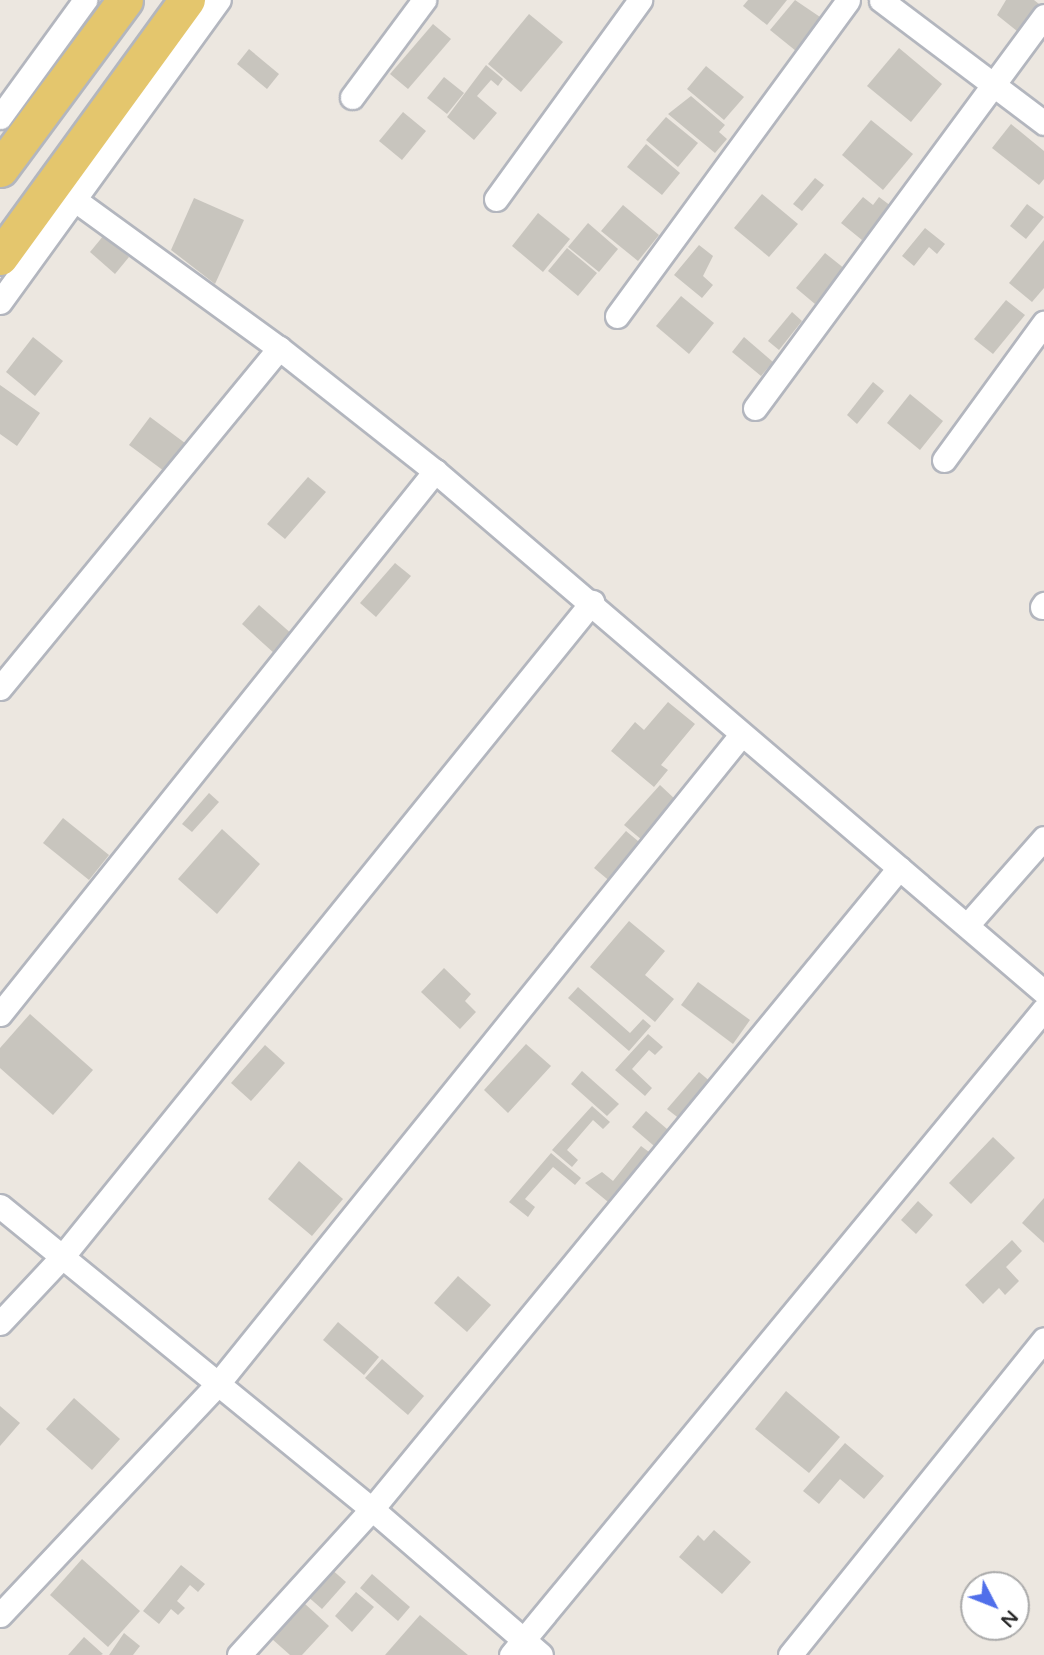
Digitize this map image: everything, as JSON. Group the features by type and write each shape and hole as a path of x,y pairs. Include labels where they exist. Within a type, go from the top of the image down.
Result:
{"main road":[{"path":"0,169 125,0"},
{"path":"0,257 64,192 187,0"}],"street":[{"path":"0,117 85,0"},
{"path":"0,302 64,192 219,0"},
{"path":"352,97 424,0"},
{"path":"496,199 640,0"},
{"path":"617,316 848,0"},
{"path":"881,0 1044,122"},
{"path":"755,408 1044,16"},
{"path":"64,192 279,348 435,471 592,603 741,735 969,923 1044,992"},
{"path":"944,460 1044,323"},
{"path":"0,688 279,348"},
{"path":"0,1014 435,471"},
{"path":"0,1323 62,1257 592,603"},
{"path":"0,1615 216,1386 741,735"},
{"path":"969,923 1044,838"},
{"path":"239,1655 372,1509 899,868"},
{"path":"0,1206 216,1386 372,1509 525,1650 1044,1009"},
{"path":"790,1655 1044,1339"}],"building":[{"path":"748,0 787,0 767,25 743,6"},
{"path":"795,0 823,19 796,51 770,30"},
{"path":"1006,0 1034,0 1039,4 1017,31 997,15"},
{"path":"529,14 563,42 521,92 488,64"},
{"path":"433,24 451,39 408,89 390,74"},
{"path":"899,48 942,84 911,122 867,86"},
{"path":"249,49 279,74 267,89 237,64"},
{"path":"486,65 503,79 498,86 491,80 477,96 497,113 474,140 447,117"},
{"path":"706,66 744,97 724,120 687,89"},
{"path":"444,77 464,93 447,114 427,98"},
{"path":"691,96 725,125 719,132 727,139 715,153 668,114"},
{"path":"403,112 426,131 402,160 379,141"},
{"path":"666,117 698,143 678,167 646,140"},
{"path":"871,120 913,154 883,190 842,155"},
{"path":"1011,124 1044,151 1044,179 1039,185 992,148"},
{"path":"646,144 680,173 662,195 627,167"},
{"path":"815,178 824,185 802,211 793,204"},
{"path":"762,194 798,224 769,257 734,228"},
{"path":"863,197 873,205 879,197 891,206 862,240 841,223"},
{"path":"194,198 244,220 215,284 171,250"},
{"path":"1027,204 1044,217 1026,239 1010,226"},
{"path":"623,205 659,235 638,261 601,231"},
{"path":"538,213 570,239 543,272 512,246"},
{"path":"588,223 618,249 599,272 568,247"},
{"path":"925,228 945,244 937,254 929,247 914,266 902,256"},
{"path":"104,235 129,257 115,274 90,252"},
{"path":"1044,240 1044,288 1032,302 1009,283"},
{"path":"699,245 713,256 703,276 713,285 702,298 674,275"},
{"path":"567,248 597,273 578,296 548,271"},
{"path":"825,253 845,269 815,304 796,288"},
{"path":"681,296 714,323 689,354 656,326"},
{"path":"1006,300 1025,315 993,354 974,339"},
{"path":"792,312 802,321 779,350 768,341"},
{"path":"33,337 63,361 35,396 6,372"},
{"path":"744,337 773,362 761,376 732,352"},
{"path":"873,382 884,391 857,424 847,415"},
{"path":"0,385 40,413 17,446 0,434"},
{"path":"910,394 943,421 920,450 887,423"},
{"path":"150,417 189,446 168,474 129,445"},
{"path":"308,477 326,492 285,539 267,524"},
{"path":"395,563 411,576 376,617 360,603"},
{"path":"259,605 293,635 275,654 242,624"},
{"path":"668,702 695,724 661,765 668,770 654,787 611,751 635,722 644,730"},
{"path":"660,785 677,801 642,840 624,825"},
{"path":"209,793 219,802 192,832 182,824"},
{"path":"63,818 109,855 89,880 43,843"},
{"path":"222,829 260,864 217,914 178,879"},
{"path":"626,831 644,846 612,883 594,868"},
{"path":"629,921 665,951 645,975 674,999 655,1022 590,967"},
{"path":"444,968 471,994 465,1001 476,1012 460,1029 421,992"},
{"path":"698,982 750,1020 733,1044 681,1005"},
{"path":"578,987 630,1033 643,1019 651,1026 629,1051 568,998"},
{"path":"30,1014 93,1070 53,1115 0,1068 0,1048"},
{"path":"648,1034 663,1047 655,1055 649,1050 632,1069 652,1088 645,1096 615,1070"},
{"path":"526,1044 551,1066 508,1113 484,1090"},
{"path":"265,1045 285,1063 251,1101 231,1083"},
{"path":"582,1071 619,1104 607,1116 571,1084"},
{"path":"699,1072 712,1083 681,1120 667,1109"},
{"path":"592,1106 610,1122 603,1129 593,1120 567,1150 578,1160 572,1167 552,1150"},
{"path":"646,1111 674,1135 660,1151 632,1127"},
{"path":"993,1137 1015,1158 971,1204 949,1183"},
{"path":"641,1146 653,1155 613,1206 585,1183 602,1172 613,1181"},
{"path":"551,1153 581,1178 575,1185 553,1167 525,1199 535,1207 528,1217 509,1202"},
{"path":"299,1161 343,1199 312,1236 268,1199"},
{"path":"1044,1198 1044,1243 1022,1223"},
{"path":"918,1201 933,1215 916,1234 901,1220"},
{"path":"1012,1240 1022,1251 1006,1267 1019,1281 1005,1295 999,1288 983,1304 965,1285"},
{"path":"458,1276 491,1305 467,1332 434,1303"},
{"path":"338,1322 379,1357 364,1375 323,1340"},
{"path":"382,1359 424,1396 408,1415 365,1378"},
{"path":"786,1391 840,1437 809,1473 755,1429"},
{"path":"74,1398 120,1439 92,1470 46,1429"},
{"path":"0,1406 20,1423 0,1446"},
{"path":"845,1443 884,1476 864,1499 840,1479 819,1504 803,1491"},
{"path":"714,1530 751,1562 722,1594 679,1557 698,1535 704,1541"},
{"path":"82,1559 140,1611 108,1647 50,1595"},
{"path":"181,1565 205,1584 198,1592 190,1585 177,1601 185,1608 178,1615 171,1609 159,1624 143,1611"},
{"path":"330,1568 346,1582 322,1609 306,1595"},
{"path":"372,1574 410,1607 398,1621 360,1588"},
{"path":"356,1592 374,1607 352,1632 335,1616"},
{"path":"304,1603 329,1626 302,1655 290,1655 272,1639"},
{"path":"420,1615 468,1655 385,1655"},
{"path":"124,1633 140,1646 133,1655 109,1655"},
{"path":"84,1637 103,1654 68,1655"}]}
